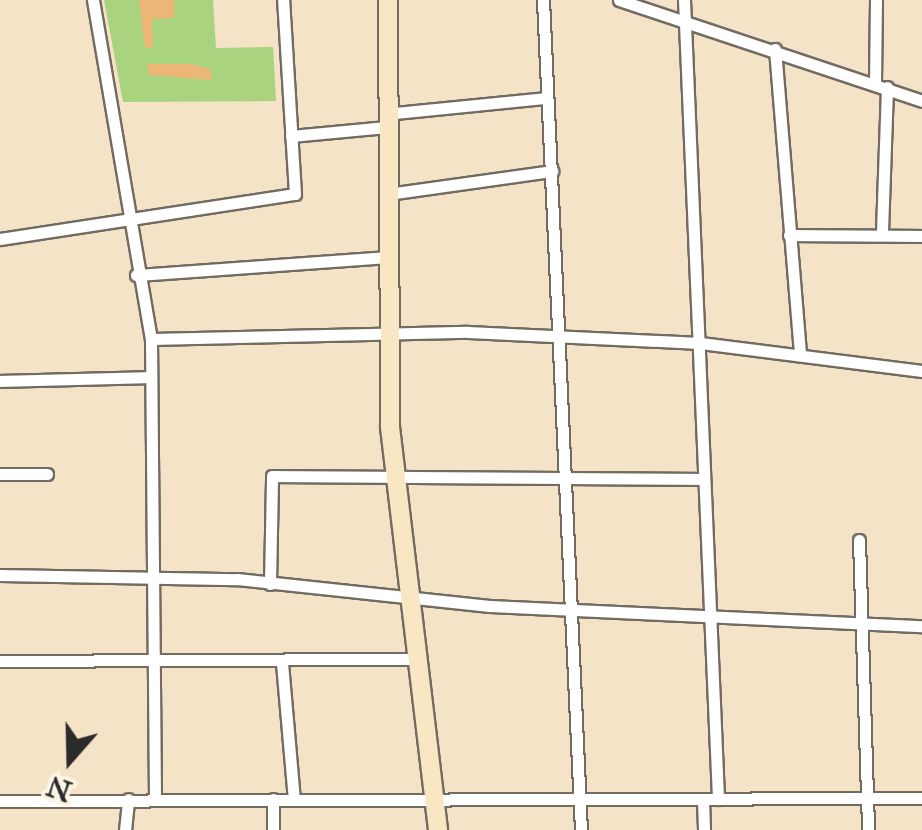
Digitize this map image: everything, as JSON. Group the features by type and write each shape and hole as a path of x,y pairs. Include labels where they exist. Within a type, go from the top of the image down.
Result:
{"main road":[{"path":"388,0 386,257 392,338 390,427 400,473 406,600 438,830"}],"street":[{"path":"94,0 136,274 150,339 158,576 153,658 154,799"},
{"path":"0,239 296,194 283,0"},
{"path":"543,0 544,98 552,170 557,336 575,608 581,830"},
{"path":"620,0 881,84 922,101"},
{"path":"684,0 718,799"},
{"path":"876,0 882,231"},
{"path":"775,49 800,355"},
{"path":"291,136 544,98"},
{"path":"388,194 552,170"},
{"path":"789,234 882,231 922,236"},
{"path":"136,274 386,257"},
{"path":"150,339 557,336 700,343 922,372"},
{"path":"0,381 149,377"},
{"path":"270,584 272,476 400,473 704,478"},
{"path":"0,474 47,474"},
{"path":"860,540 868,830"},
{"path":"0,575 158,576 406,600 922,626"},
{"path":"0,660 153,658 282,663 414,659"},
{"path":"282,663 294,799"},
{"path":"0,801 294,799 437,804 922,798"},
{"path":"125,830 128,799"},
{"path":"273,799 273,830"},
{"path":"704,800 704,830"}],"green space":[{"path":"104,0 213,0 216,48 273,47 276,101 123,102"}],"building":[{"path":"139,0 174,0 174,18 152,19 153,47 145,48"},
{"path":"147,64 192,64 210,69 212,80 149,75"}]}
